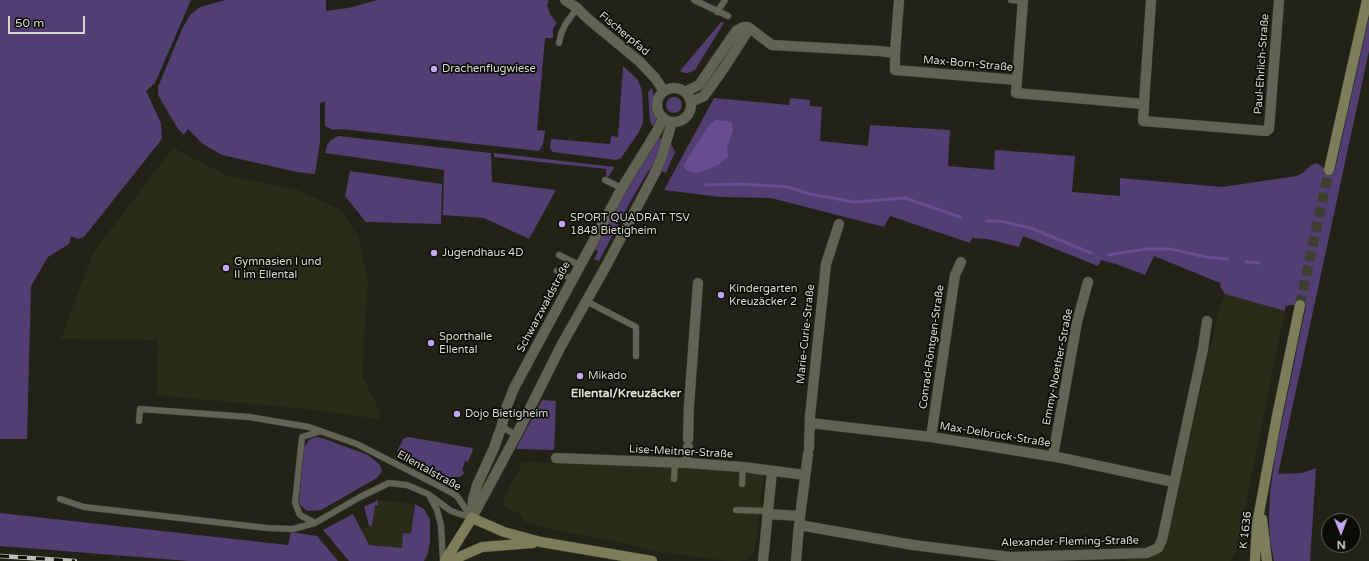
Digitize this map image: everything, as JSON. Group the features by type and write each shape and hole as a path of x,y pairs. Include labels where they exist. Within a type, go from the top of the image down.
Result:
{"main road":[{"path":"1329,170 1367,0"},
{"name":"K 1636","path":"1255,561 1257,524 1300,305"},
{"name":"K 1636","path":"1261,507 1266,561"},
{"path":"472,518 504,532 542,542 652,561"},
{"name":"Schwarzwaldstraße","path":"444,561 472,518"},
{"path":"450,561 482,547 542,542"}],"street":[{"name":"Fischerpfad","path":"565,0 579,4 587,18 640,62 664,90"},
{"path":"685,92 699,85 736,31 743,27 748,27 772,45 879,51 895,54 899,0"},
{"path":"1017,80 1023,0"},
{"path":"1144,104 1151,0"},
{"name":"Paul-Ehrlich-Straße","path":"1144,104 1143,120 1266,131 1269,129 1279,0"},
{"path":"691,102 704,96 749,29"},
{"name":"Max-Born-Straße","path":"895,54 895,70 1017,80 1016,93 1144,104"},
{"path":"674,88 685,92 691,102 686,117 682,120 667,120 658,113 656,107 657,101 659,95 664,90 674,88"},
{"name":"Schwarzwaldstraße","path":"472,518 473,500 477,486 494,448 505,411 514,388 622,188 656,131 667,120"},
{"name":"Schwarzwaldstraße","path":"472,518 518,432 561,346 605,268 655,173 661,159 667,120"},
{"name":"Marie-Curie-Straße","path":"796,561 799,521 806,475 826,264 839,224"},
{"name":"Conrad-Röntgen-Straße","path":"931,437 955,275 962,262"},
{"name":"Emmy-Noether-Straße","path":"1053,456 1077,322 1088,282"},
{"path":"687,463 698,283"},
{"name":"Alexander-Fleming-Straße","path":"767,512 799,521 913,545 1010,557 1147,553 1158,548 1162,540 1203,349 1207,321"},
{"name":"Max-Delbrück-Straße","path":"810,423 931,437 1053,456 1174,482"},
{"name":"Lise-Meitner-Straße","path":"556,458 687,463 743,467 806,475"},
{"path":"763,561 772,471"}],"lane":[{"path":"694,0 728,16"},
{"path":"717,12 725,0"},
{"path":"1011,0 1023,0"},
{"path":"559,43 565,25 579,4"},
{"path":"606,180 622,188"},
{"path":"559,255 581,266"},
{"path":"557,272 573,280"},
{"path":"586,301 636,327 636,356"},
{"name":"Ellentalstraße","path":"139,421 140,409 249,417 310,427 357,444 402,466 457,496 472,518"},
{"path":"502,425 513,433 518,432"},
{"path":"315,523 300,515 295,503 302,437 321,431"},
{"path":"674,480 675,463"},
{"path":"742,484 743,467"},
{"name":"Ellentalstraße","path":"60,500 84,507 259,527 294,529 315,523 360,497 389,483 407,485 428,494 451,511 472,518"},
{"path":"428,494 437,510 441,525 444,561"},
{"path":"736,510 755,510 767,512"}],"shaded area":[{"path":"0,0 191,0 155,83 146,91 161,123 162,139 84,237 78,239 71,236 69,244 48,257 31,286 27,439 0,439"},
{"path":"225,0 326,0 326,11 348,8 378,0 547,0 549,1 547,5 550,14 557,23 553,29 553,38 545,38 537,130 545,131 543,144 539,151 341,129 333,130 325,126 325,101 320,103 320,142 315,174 297,172 222,155 203,144 188,129 184,135 178,129 158,95 158,87 182,29 190,15 200,7"},
{"path":"1369,17 1369,51 1278,474 1302,473 1316,468 1310,561 1274,561 1270,540 1269,523 1270,492 1277,445 1306,306 1290,305 1285,307 1285,311 1225,294 1220,283 1154,256 1145,275 1101,260 1098,266 1023,236 1019,247 987,239 972,238 970,243 890,216 884,227 771,198 720,197 664,190 714,98 789,105 790,98 810,100 810,106 822,107 820,141 868,146 870,125 950,130 948,166 994,170 995,150 1075,156 1072,192 1120,196 1120,178 1222,187 1297,176 1311,165 1317,163 1324,168 1335,170"},
{"path":"721,22 724,23 695,70 688,73 680,71"},
{"path":"623,66 637,79 642,90 643,123 639,132 621,158 616,160 553,152 550,148 551,139 610,144 611,136 618,137"},
{"path":"652,88 656,120 655,126 652,125 650,121 648,92"},
{"path":"671,97 677,97 682,102 680,111 677,113 671,113 666,108 666,102"},
{"path":"716,120 732,123 733,131 727,147 728,157 718,165 699,173 688,171 683,166 709,125"},
{"path":"338,136 491,153 492,182 556,190 529,239 484,218 443,215 444,170 325,153 327,145 331,140"},
{"path":"657,137 664,140 652,170 648,171 599,261 594,259 598,251 593,248 623,193"},
{"path":"670,141 675,152 666,173 661,171"},
{"name":"Gymnasien I und II im Ellental","path":"173,148 228,176 298,190 341,210 359,238 368,284 364,333 363,378 380,412 379,419 306,409 157,395 158,340 61,339 93,253"},
{"path":"494,153 614,168 608,177 606,177 606,169 494,157"},
{"path":"350,171 442,184 441,224 366,222 345,196"},
{"path":"1225,294 1285,311 1245,507 1241,539 1231,561 1127,561 1127,558 1148,558 1160,552 1167,544 1218,312"},
{"path":"542,400 556,401 554,450 516,449"},
{"path":"316,437 368,455 380,465 382,471 377,478 321,510 307,511 299,504 304,447 309,440"},
{"path":"408,437 472,448 473,450 468,462 465,461 462,471 465,472 460,477 448,477 397,451 404,438"},
{"path":"523,462 764,472 755,551 747,559 729,561 646,550 633,545 545,528 524,521 519,513 504,507 503,499"},
{"path":"378,500 415,504 411,534 402,548 369,545 361,531 369,526 372,526 375,504 378,504"},
{"path":"378,500 378,505 375,505 372,526 369,526 364,507"},
{"path":"415,504 424,509 430,519 430,541 428,553 424,561 349,561 323,530 353,514 369,545 402,548 403,533 411,534"},
{"path":"0,513 288,545 291,532 317,536 338,561 189,561 0,546"}],"waterway":[{"path":"706,185 742,184 788,187 810,194 854,202 905,198 960,217"},
{"path":"987,221 1000,221 1031,228 1091,253"},
{"path":"1108,255 1147,249 1171,249 1206,257 1228,259"},
{"path":"1246,262 1259,263"}],"tunnel":[{"path":"1300,305 1329,170"}],"railway":[{"path":"0,556 75,561"}],"place":[{"name":"Drachenflugwiese","path":"434,69"},
{"name":"SPORT QUADRAT TSV 1848 Bietigheim","path":"562,224"},
{"name":"Jugendhaus 4D","path":"434,253"},
{"name":"Gymnasien I und II im Ellental","path":"226,268"},
{"name":"Kindergarten Kreuzäcker 2","path":"721,295"},
{"name":"Sporthalle Ellental","path":"431,343"},
{"name":"Mikado","path":"580,376"},
{"name":"Dojo Bietigheim","path":"457,414"}],"district":[{"name":"Ellental/Kreuzäcker","path":"626,394"}]}
